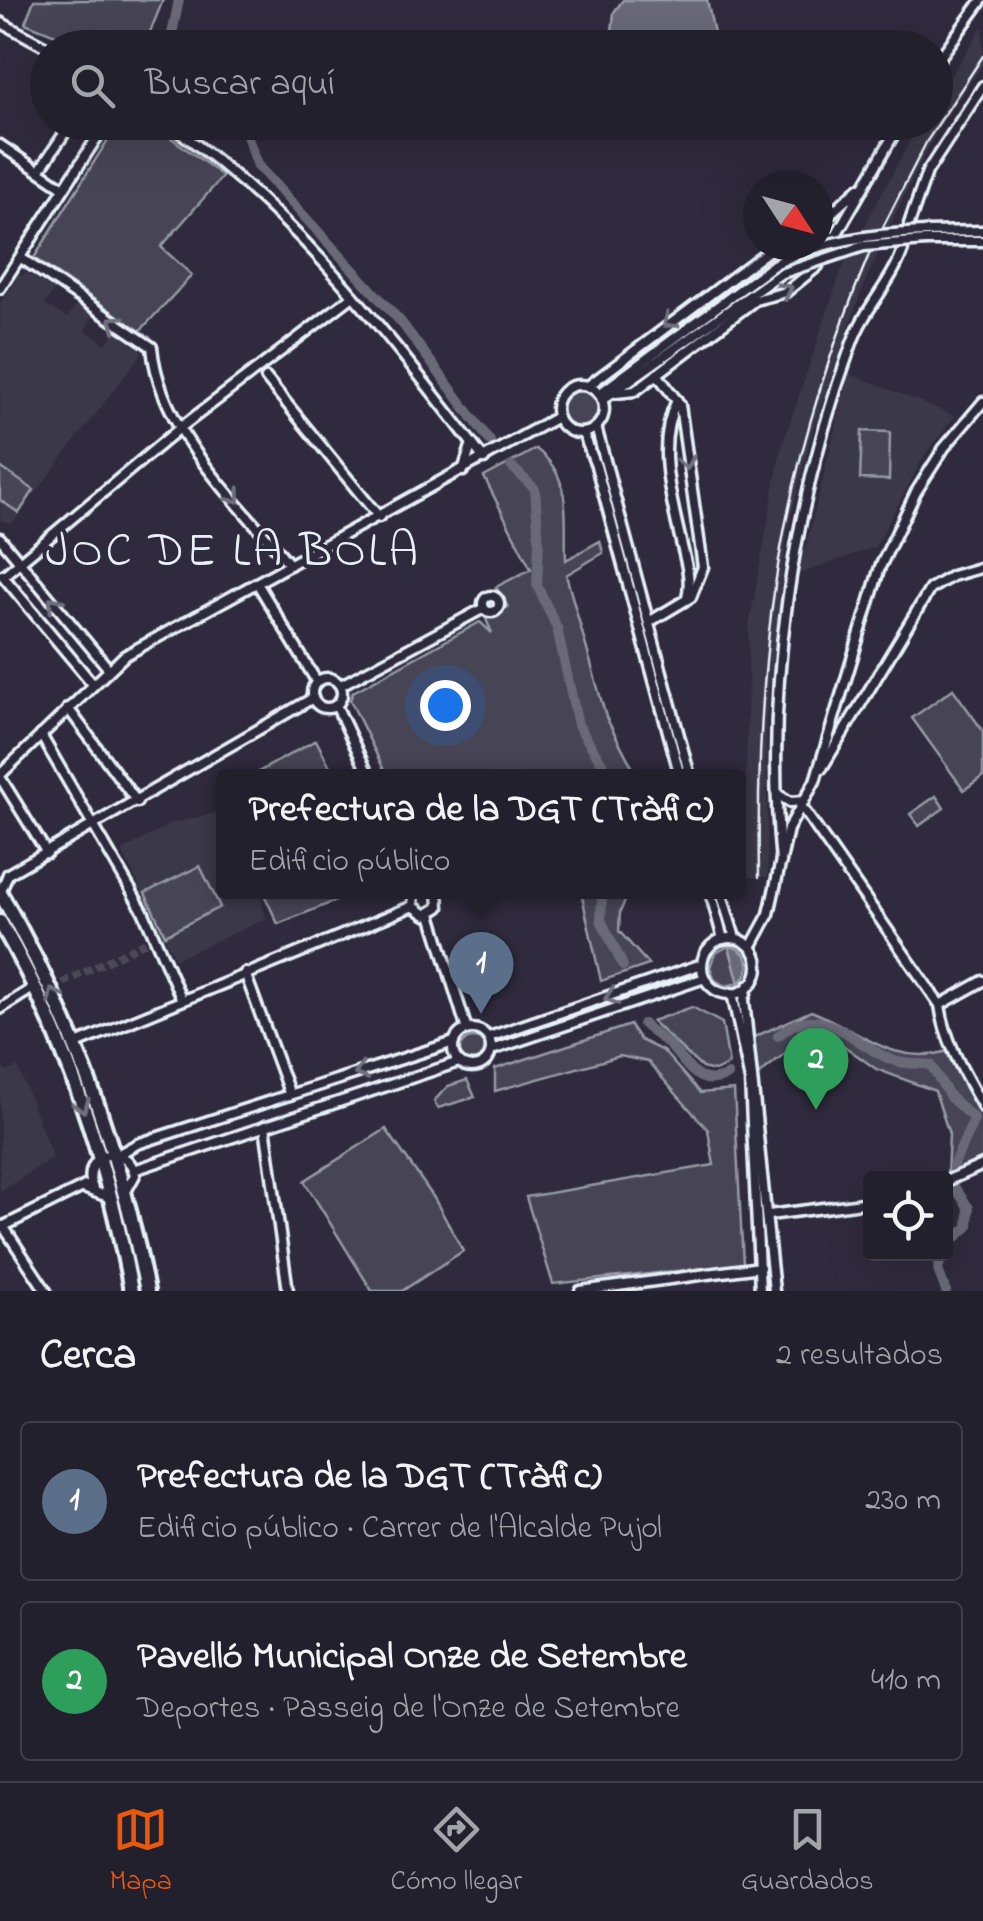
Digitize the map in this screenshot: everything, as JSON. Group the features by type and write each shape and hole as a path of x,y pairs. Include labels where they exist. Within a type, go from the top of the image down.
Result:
{"main road":[{"path":"0,894 76,1044 109,1155 132,1291"},
{"path":"0,922 109,1155"},
{"path":"116,1197 147,1291"}],"street":[{"path":"953,39 982,0"},
{"path":"0,22 30,38"},
{"path":"953,133 983,86"},
{"path":"39,171 60,140"},
{"path":"0,288 95,140"},
{"path":"189,140 236,175 353,296 484,459"},
{"path":"833,236 891,140"},
{"path":"909,224 928,172 948,140"},
{"path":"0,145 64,188"},
{"path":"833,214 869,177"},
{"path":"616,393 780,274 864,246 983,232"},
{"path":"601,397 774,264 826,243 869,234 983,241"},
{"path":"781,862 777,794 783,638 804,508 827,418 856,334 903,250"},
{"path":"20,258 152,347 158,390 180,428 290,565"},
{"path":"588,386 601,397 604,414 596,427 583,432 568,430 558,417 557,402 566,389 588,386 754,260"},
{"path":"601,397 635,390 755,300 786,292 818,266"},
{"path":"92,684 2,574 180,428 353,296"},
{"path":"650,622 685,603 700,580 702,559 677,400 657,374"},
{"path":"266,378 379,517"},
{"path":"677,400 668,431 667,463 690,585 685,603"},
{"path":"822,837 812,814 813,785 880,567 930,469 983,402"},
{"path":"48,853 0,776 108,668 558,417"},
{"path":"596,427 688,769"},
{"path":"583,432 596,466 678,769"},
{"path":"463,471 472,443"},
{"path":"1,542 108,668"},
{"path":"751,947 769,914 792,822 930,589 952,576 983,567"},
{"path":"0,894 4,871 48,853 313,698 317,682 257,583"},
{"path":"340,685 484,608"},
{"path":"313,698 322,707 336,706 342,698 340,685 330,678 317,682"},
{"path":"336,706 367,769"},
{"path":"68,708 137,802"},
{"path":"41,735 143,911 180,998"},
{"path":"777,794 802,804 940,1005 942,1024 956,1058 983,1107"},
{"path":"792,822 804,820 822,837"},
{"path":"412,906 413,899"},
{"path":"431,914 440,899"},
{"path":"712,899 722,939"},
{"path":"723,899 735,938"},
{"path":"76,1044 180,998 412,906"},
{"path":"412,906 418,912 431,914"},
{"path":"431,914 467,1030"},
{"path":"748,986 732,993 716,990 705,978 702,964 708,948 722,939 735,938 751,947 758,963 744,1000 774,1291"},
{"path":"489,1037 702,964"},
{"path":"244,973 290,1095"},
{"path":"492,1050 705,978"},
{"path":"940,1005 983,981"},
{"path":"0,1009 33,988"},
{"path":"732,993 750,1081 760,1291"},
{"path":"89,1186 90,1170 109,1155 135,1144 454,1042 467,1030 478,1030 489,1037 492,1050 486,1062 477,1067 458,1062 134,1170 109,1155"},
{"path":"454,1042 458,1062"},
{"path":"265,1126 288,1291"},
{"path":"953,1178 983,1165"},
{"path":"46,1291 1,1227 89,1186 116,1197 132,1185 134,1170"},
{"path":"769,1215 863,1203"},
{"path":"580,1291 760,1267"}],"shaded area":[{"path":"34,0 163,0 151,30 43,30 25,23"},
{"path":"983,26 983,64 953,107 953,72"},
{"path":"108,140 174,140 223,176 161,247 192,275 140,331 34,258"},
{"path":"910,140 932,140 862,290 813,429 787,533 766,718 768,877 746,877 749,625 781,449 841,271"},
{"path":"26,273 54,290 45,304 67,318 76,305 93,317 85,330 106,344 115,331 143,352 12,524 0,520 0,303 18,276"},
{"path":"849,373 955,416 925,455 875,547 799,574"},
{"path":"580,391 593,396 598,409 593,422 580,427 567,422 562,409 567,396"},
{"path":"862,431 890,432 889,480 860,479"},
{"path":"536,449 548,460 562,486 566,560 600,541 603,553 566,575 606,717 633,769 384,769 350,700 353,692 480,622 492,633 486,619 508,607 496,587 531,569 484,477"},
{"path":"0,467 34,490 19,513 0,500"},
{"path":"953,689 983,731 983,776 964,790 912,718"},
{"path":"316,740 331,769 264,769"},
{"path":"936,796 944,808 919,826 910,814"},
{"path":"216,813 216,899 262,899 266,919 175,959 122,851 172,823"},
{"path":"200,866 220,907 165,935 145,893"},
{"path":"266,899 340,899 278,924"},
{"path":"583,899 626,899 619,931 649,965 601,981"},
{"path":"729,946 739,983 725,986 715,980 710,967 715,953"},
{"path":"692,1007 722,1023 729,1064 715,1071 702,1068 652,1021"},
{"path":"811,1011 893,1051 928,1055 948,1051 983,1107 983,1160 953,1173 947,1171 949,1134 935,1091 876,1069 844,1046 804,1038 758,1075 754,1037"},
{"path":"630,1025 640,1040 663,1051 700,1093 734,1090 743,1264 553,1284 526,1197 714,1165 708,1130 648,1062 620,1056 495,1091 495,1069"},
{"path":"473,1038 482,1042 486,1051 482,1060 473,1064 464,1060 460,1051 464,1042"},
{"path":"0,1066 7,1072 18,1067 53,1158 0,1192"},
{"path":"467,1080 475,1097 438,1108 434,1101 448,1086"},
{"path":"386,1129 434,1198 463,1251 402,1291 372,1291 304,1181"}],"water":[{"path":"623,0 707,0 713,30 612,30 614,12"},
{"path":"729,946 742,952 748,961 747,972 739,983"}],"waterway":[{"path":"173,30 179,0"},
{"path":"249,140 258,166 401,322 490,441"},
{"path":"511,466 535,489 537,585 557,628 578,725 606,769"},
{"path":"602,899 601,920 623,966"},
{"path":"778,1036 793,1025 822,1022 892,1060 931,1065 950,1097 974,1119 953,1166"},
{"path":"643,1024 700,1077 717,1079 728,1075"},
{"path":"953,1185 969,1208 968,1227 953,1240"},
{"path":"940,1261 938,1270 946,1291"}],"tunnel":[{"path":"52,988 154,938"}],"railway":[{"path":"953,102 983,56"},
{"path":"883,227 928,140"},
{"path":"759,877 762,711 779,558 814,408 870,252"}],"place":[{"name":"Prefectura de la DGT (Tràfic)","path":"481,1014"},
{"name":"Pavelló Municipal Onze de Setembre","path":"816,1110"}],"district":[{"name":"JOC DE LA BOLA","path":"233,548"}]}
